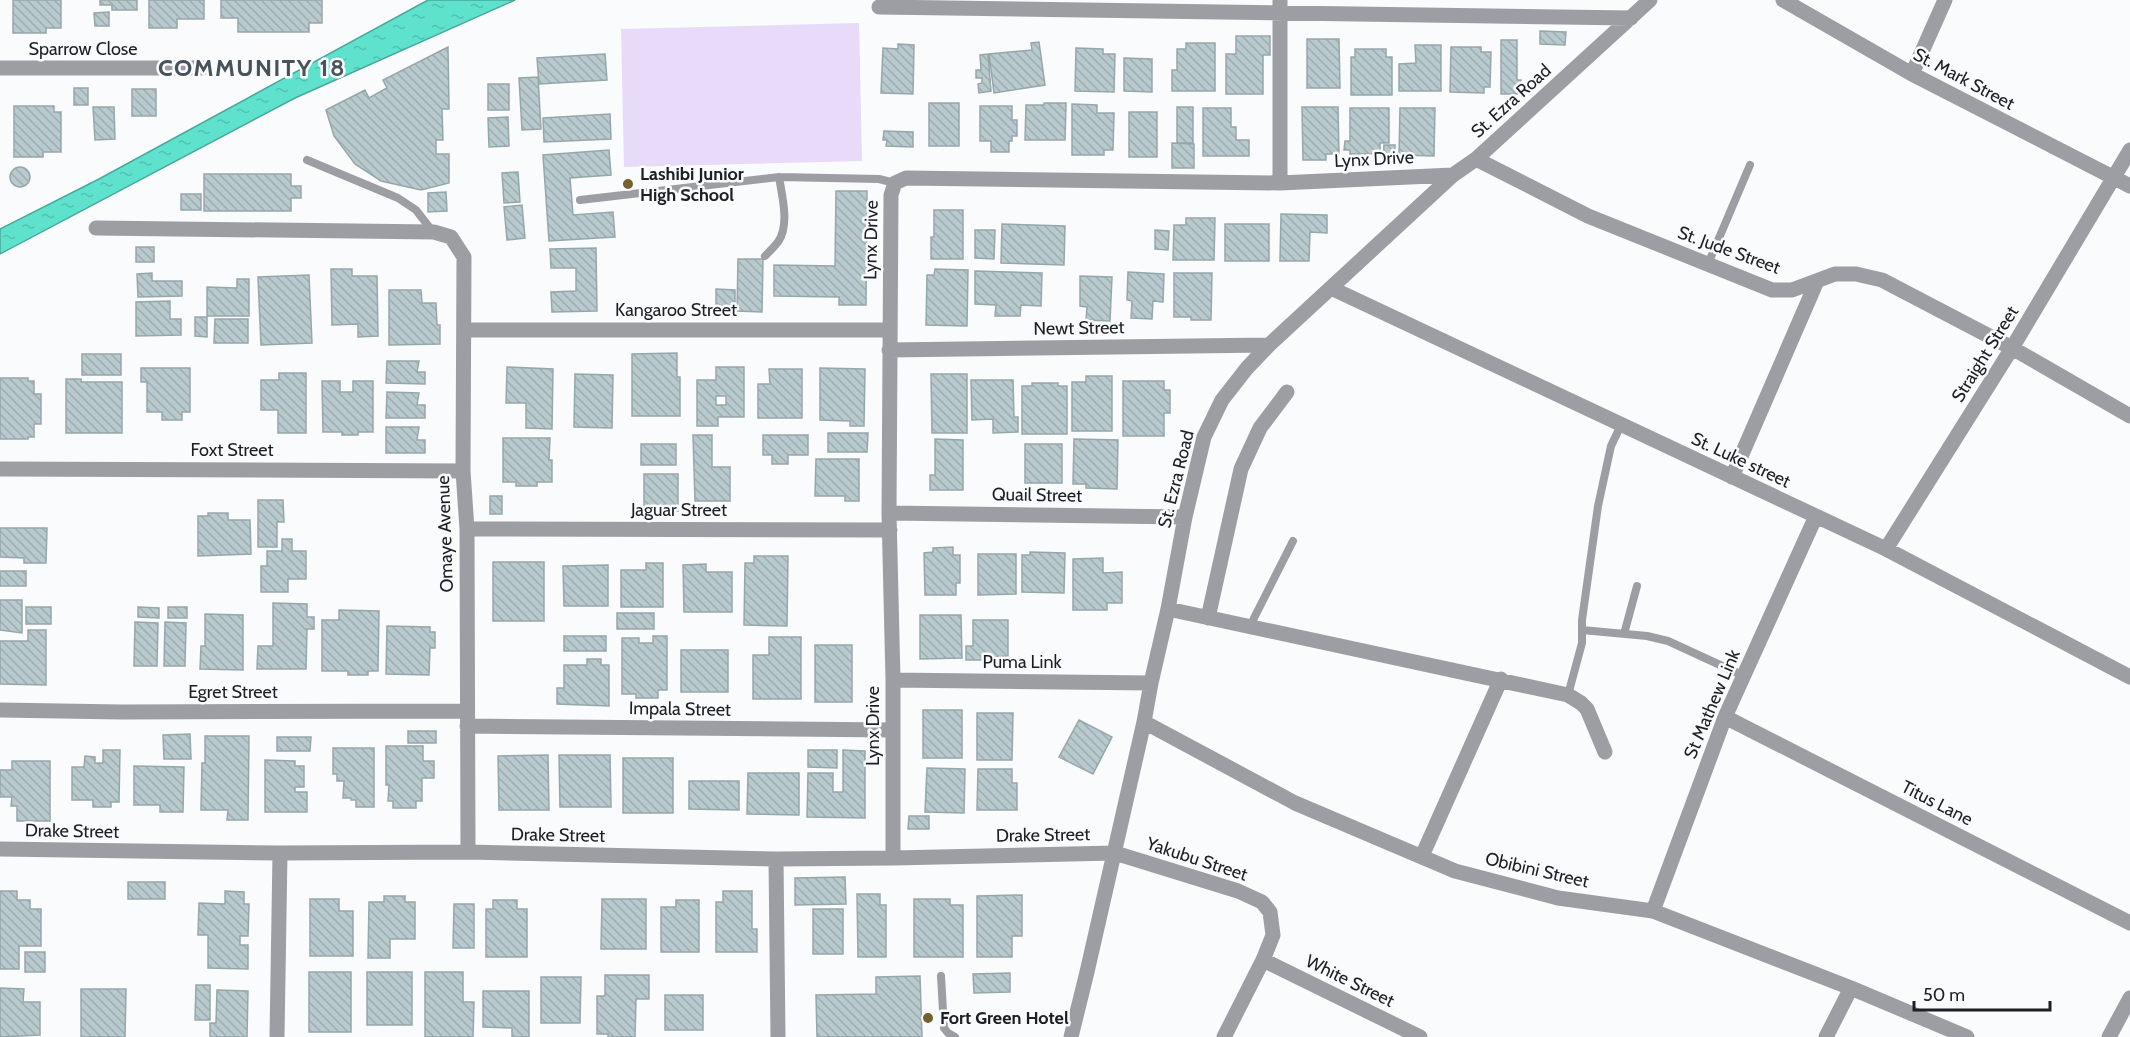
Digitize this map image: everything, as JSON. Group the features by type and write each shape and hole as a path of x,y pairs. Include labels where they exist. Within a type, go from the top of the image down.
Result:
{"street":[{"name":"St. Ezra Road","path":"1071,1037 1144,722 1185,517 1204,437 1222,400 1269,345 1453,175 1476,159 1650,0"},
{"name":"St. Mark Street","path":"1783,0 1912,74 2130,186"},
{"path":"1912,74 1945,0"},
{"path":"1280,6 1280,183"},
{"path":"879,7 1280,6 1631,18"},
{"name":"Sparrow Close","path":"0,68 202,68"},
{"name":"Straight Street","path":"1886,549 2012,348 2130,150"},
{"name":"St. Jude Street","path":"1476,159 1588,216 1707,266 1772,290 1792,290 1835,274 1856,274 1882,280 2012,348 2130,416"},
{"name":"Lynx Drive","path":"893,858 889,330 891,195 895,183 906,178 1280,183 1453,175"},
{"path":"96,228 434,232"},
{"name":"Omaye Avenue","path":"434,232 451,237 464,256 463,471 467,529 468,852"},
{"path":"1732,477 1817,281"},
{"name":"St. Luke street","path":"1331,288 1886,549 2130,677"},
{"name":"Kangaroo Street","path":"464,330 889,330"},
{"name":"Newt Street","path":"889,350 1269,345"},
{"path":"1208,618 1241,469 1260,428 1287,392"},
{"name":"Foxt Street","path":"0,469 463,471"},
{"name":"Quail Street","path":"890,513 1185,517"},
{"name":"St Mathew Link","path":"1653,911 1725,717 1816,516"},
{"name":"Jaguar Street","path":"467,529 890,530"},
{"path":"1168,609 1568,695 1587,710 1605,752"},
{"name":"Puma Link","path":"893,680 1151,682"},
{"path":"1422,856 1501,680"},
{"name":"Egret Street","path":"0,710 467,718"},
{"name":"Titus Lane","path":"1725,717 2130,923"},
{"name":"Impala Street","path":"467,718 892,730"},
{"name":"Obibini Street","path":"1144,722 1295,803 1455,871 1558,898 1653,911 1851,988 1967,1037"},
{"name":"Drake Street","path":"0,849 280,853 468,852 776,859 1115,853"},
{"path":"277,1037 280,853"},
{"name":"Yakubu Street","path":"1115,853 1238,891 1262,902 1270,912 1273,935 1263,960 1224,1037"},
{"path":"776,859 778,1037"},
{"name":"White Street","path":"1263,960 1420,1037"},
{"path":"1826,1037 1851,988"},
{"path":"2109,1037 2130,998"}],"lane":[{"path":"307,160 398,198 416,210 434,232"},
{"path":"1707,266 1750,165"},
{"path":"580,200 779,177 879,179 895,183"},
{"path":"765,256 779,240 782,231 784,214 779,177"},
{"path":"1568,695 1580,657 1598,506 1611,446 1621,425"},
{"path":"1250,626 1293,541"},
{"path":"1624,634 1637,586"},
{"path":"1582,630 1647,636 1668,641 1744,676"},
{"path":"941,976 944,1028 955,1037"}],"shaded area":[{"path":"859,23 862,161 624,167 621,29"}],"water":[{"path":"428,0 515,0 295,98 0,254 0,229 99,179"}],"building":[{"path":"13,0 61,0 61,28 46,28 46,33 13,33"},
{"path":"100,0 137,0 137,10 112,10 112,5 100,5"},
{"path":"149,0 204,0 204,19 177,19 177,28 149,28"},
{"path":"221,0 322,0 322,23 309,23 309,32 238,32 238,18 221,18"},
{"path":"109,12 109,26 95,26 94,13"},
{"path":"1540,31 1566,32 1565,45 1540,44"},
{"path":"1236,36 1270,36 1270,55 1263,55 1263,94 1226,94 1226,54 1236,54"},
{"path":"1307,39 1339,39 1340,88 1307,88"},
{"path":"1501,40 1517,40 1517,80 1521,80 1521,94 1501,94"},
{"path":"1039,42 1045,85 994,93 989,54 1032,50 1031,43"},
{"path":"1186,43 1215,43 1215,91 1172,91 1172,70 1177,70 1177,49 1186,49"},
{"path":"898,44 914,45 913,94 881,93 883,48 898,49"},
{"path":"1415,45 1441,45 1441,91 1399,91 1399,64 1416,63"},
{"path":"448,47 449,109 442,109 443,140 436,140 436,154 449,154 449,183 421,190 381,181 355,164 334,136 326,110 365,90 369,98 387,88 383,80"},
{"path":"1451,47 1481,47 1481,52 1491,52 1490,87 1484,87 1484,93 1450,92"},
{"path":"1076,48 1103,49 1103,54 1115,54 1114,92 1075,91"},
{"path":"1355,49 1386,49 1386,57 1392,57 1392,95 1351,95 1351,57 1355,57"},
{"path":"605,54 607,80 539,84 537,58"},
{"path":"988,54 991,91 979,93 978,84 982,83 982,78 976,78 976,70 981,70 980,55"},
{"path":"1124,58 1152,59 1152,92 1124,91"},
{"path":"538,77 541,129 522,130 519,78"},
{"path":"488,84 509,84 509,110 488,110"},
{"path":"74,88 88,88 88,105 74,105"},
{"path":"132,89 156,89 156,116 132,116"},
{"path":"929,103 959,103 959,146 929,146"},
{"path":"1044,103 1066,103 1065,140 1025,140 1026,105 1044,105"},
{"path":"1072,104 1097,105 1097,113 1114,113 1113,150 1104,150 1104,155 1072,155"},
{"path":"14,106 54,106 54,112 61,112 61,152 43,152 43,157 14,157"},
{"path":"980,106 1012,106 1012,120 1017,120 1017,136 1012,136 1012,141 1009,141 1009,152 991,152 991,141 980,141"},
{"path":"93,107 114,107 115,139 95,140"},
{"path":"1177,107 1193,107 1193,143 1177,143"},
{"path":"1302,107 1338,107 1339,154 1326,154 1326,160 1303,160"},
{"path":"1203,108 1231,108 1231,127 1236,127 1236,140 1249,140 1249,156 1203,156"},
{"path":"1350,108 1389,108 1389,143 1380,143 1380,154 1350,154 1350,150 1344,150 1345,141 1350,141"},
{"path":"1400,108 1435,108 1434,156 1399,155"},
{"path":"1129,112 1157,112 1157,157 1129,157"},
{"path":"610,114 611,139 544,142 543,118"},
{"path":"508,117 509,146 489,147 488,118"},
{"path":"884,131 913,132 913,147 886,146 887,140 883,140"},
{"path":"1172,143 1194,144 1194,168 1172,168"},
{"path":"1384,145 1395,145 1395,161 1383,161"},
{"path":"609,150 611,175 570,178 573,215 613,212 615,237 549,241 543,155"},
{"path":"20,167 27,170 30,177 27,184 20,187 13,184 10,177 13,170"},
{"path":"518,172 520,202 504,203 502,173"},
{"path":"204,174 291,174 291,186 301,186 301,198 291,198 291,211 204,211"},
{"path":"836,191 867,191 866,305 839,305 839,297 774,296 774,265 835,266"},
{"path":"446,192 447,211 428,212 428,193"},
{"path":"181,194 201,194 201,210 181,210"},
{"path":"522,205 525,238 507,240 504,207"},
{"path":"934,210 963,210 963,259 931,259"},
{"path":"1281,214 1327,215 1327,233 1310,232 1309,261 1280,261"},
{"path":"1186,218 1215,218 1214,260 1173,260 1174,225 1186,225"},
{"path":"1002,224 1065,226 1064,265 1001,263"},
{"path":"1225,224 1269,224 1269,261 1225,261"},
{"path":"975,230 995,230 994,259 975,258"},
{"path":"1155,230 1169,231 1168,250 1155,249"},
{"path":"136,247 154,247 154,262 136,262"},
{"path":"596,248 597,311 552,312 551,292 576,291 576,268 551,268 550,249"},
{"path":"738,259 763,259 762,312 737,311"},
{"path":"331,269 352,269 352,276 377,276 378,336 358,337 358,324 332,325"},
{"path":"935,269 968,270 967,326 926,325 927,275 934,275"},
{"path":"975,271 1042,273 1041,306 1021,305 1020,316 995,316 996,305 975,304"},
{"path":"1128,272 1164,274 1163,302 1153,301 1152,319 1131,318 1132,301 1127,300"},
{"path":"152,273 152,281 182,281 182,296 138,297 137,274"},
{"path":"1174,273 1212,273 1211,320 1174,317"},
{"path":"309,275 312,343 261,345 258,277"},
{"path":"1080,276 1112,277 1110,321 1086,320 1087,307 1080,306"},
{"path":"237,279 249,279 249,316 207,316 207,287 237,288"},
{"path":"716,289 735,290 735,310 716,310"},
{"path":"389,290 421,290 422,303 436,303 437,325 440,325 440,344 389,345"},
{"path":"170,301 170,319 181,319 181,335 136,336 136,302"},
{"path":"195,317 207,317 207,337 195,336"},
{"path":"215,319 248,319 248,343 214,343"},
{"path":"677,353 677,377 680,377 680,416 632,416 632,354"},
{"path":"82,354 121,354 121,375 82,375"},
{"path":"387,361 419,361 417,372 425,372 425,384 386,383"},
{"path":"507,367 553,369 552,429 526,428 526,403 506,403"},
{"path":"716,367 744,367 744,417 718,417 718,426 697,426 697,380 716,380","holes":["716,396 726,396 726,405 716,405"]},
{"path":"141,368 190,368 190,412 182,412 182,420 162,420 162,412 147,412 147,382 141,382"},
{"path":"820,368 865,369 864,426 850,426 850,421 820,420"},
{"path":"769,369 802,369 802,418 758,418 758,384 770,384"},
{"path":"279,373 306,373 306,433 278,433 278,410 261,410 261,380 279,380"},
{"path":"575,374 613,375 612,428 574,427"},
{"path":"931,374 967,374 967,433 932,433"},
{"path":"1086,376 1112,376 1112,431 1072,431 1072,382 1086,382"},
{"path":"0,378 28,378 28,381 34,381 34,394 41,394 41,424 34,424 34,437 0,439"},
{"path":"66,379 81,379 81,382 122,382 122,433 66,433"},
{"path":"971,380 1013,380 1014,417 1018,417 1018,432 993,433 993,419 972,420"},
{"path":"322,381 340,381 340,392 353,392 353,381 373,381 373,432 342,435 342,432 323,432"},
{"path":"1123,381 1164,381 1164,390 1170,390 1170,413 1164,413 1164,436 1123,436"},
{"path":"1032,383 1058,383 1058,386 1067,386 1067,434 1022,434 1022,386 1032,386"},
{"path":"387,392 419,393 417,405 425,405 425,418 386,418"},
{"path":"386,427 419,427 417,440 425,440 425,453 386,453"},
{"path":"828,433 868,433 867,452 828,452"},
{"path":"693,435 712,435 712,467 730,467 730,501 695,501"},
{"path":"763,435 808,435 808,455 788,455 788,464 772,464 772,455 763,455"},
{"path":"503,438 550,438 549,460 552,460 552,482 537,482 537,486 516,486 516,482 503,482"},
{"path":"935,439 963,440 963,490 930,490 930,475 935,475"},
{"path":"1074,439 1118,440 1117,489 1086,488 1086,484 1073,484"},
{"path":"641,444 676,444 676,465 641,465"},
{"path":"1025,444 1062,444 1062,483 1025,483"},
{"path":"816,459 859,459 859,501 845,501 845,496 815,496"},
{"path":"644,474 678,474 678,511 644,511"},
{"path":"490,496 502,496 502,514 490,514"},
{"path":"258,500 283,500 284,522 277,522 277,547 258,547"},
{"path":"208,513 228,513 228,520 250,520 251,554 198,556 198,516 208,516"},
{"path":"0,528 47,528 46,563 24,563 24,558 0,557"},
{"path":"282,539 292,539 292,551 306,551 306,579 288,579 288,592 261,592 261,566 267,566 267,551 282,551"},
{"path":"953,547 953,555 960,555 960,583 956,583 956,595 925,595 924,553 933,552 933,548"},
{"path":"1030,552 1065,553 1064,593 1022,592 1022,555 1030,555"},
{"path":"978,554 1016,554 1016,594 978,595"},
{"path":"754,556 788,556 787,626 744,625 745,563 754,563"},
{"path":"1103,558 1103,573 1122,572 1122,603 1107,603 1107,610 1073,610 1073,559"},
{"path":"493,562 544,562 544,621 493,621"},
{"path":"646,563 663,563 663,607 621,607 621,570 646,570"},
{"path":"706,564 706,572 732,572 732,612 684,612 683,565"},
{"path":"608,565 608,606 564,606 563,566"},
{"path":"0,571 26,571 26,586 0,586"},
{"path":"0,600 22,600 22,633 0,630"},
{"path":"273,603 307,604 307,617 314,617 314,629 307,629 306,669 257,669 258,646 273,646"},
{"path":"26,607 51,607 51,624 26,624"},
{"path":"138,607 159,608 159,618 138,617"},
{"path":"168,607 187,607 187,618 168,618"},
{"path":"339,610 379,611 378,671 368,671 368,675 348,675 348,671 322,671 322,620 339,620"},
{"path":"617,613 654,613 654,629 617,629"},
{"path":"205,614 243,615 243,670 200,669 201,646 205,646"},
{"path":"920,615 961,615 962,658 920,659"},
{"path":"973,620 1008,620 1008,656 993,657 993,660 966,660 966,646 973,646"},
{"path":"135,622 158,623 157,666 134,666"},
{"path":"165,622 186,623 185,666 164,666"},
{"path":"387,626 430,627 430,632 435,632 435,648 430,648 429,675 386,674"},
{"path":"28,630 46,630 46,685 0,684 0,641 28,641"},
{"path":"564,636 606,636 606,651 564,651"},
{"path":"653,636 667,636 667,690 658,690 658,698 636,698 636,694 622,694 622,638 639,638 639,643 653,643"},
{"path":"769,637 801,637 801,699 753,699 753,655 769,655"},
{"path":"815,645 852,645 852,702 815,702"},
{"path":"681,650 728,650 728,692 681,692"},
{"path":"587,659 601,659 601,665 609,665 609,706 557,704 557,688 564,688 564,665 587,665"},
{"path":"923,710 962,710 962,758 923,758"},
{"path":"977,713 1013,713 1012,760 977,760"},
{"path":"1079,720 1112,737 1093,774 1059,757"},
{"path":"408,731 436,731 436,743 408,743"},
{"path":"190,734 191,759 164,759 163,735"},
{"path":"205,736 249,736 248,820 227,820 228,810 201,810"},
{"path":"277,737 311,737 310,751 277,751"},
{"path":"386,746 423,746 423,761 434,761 434,778 422,778 422,801 416,801 416,808 393,808 393,801 388,801"},
{"path":"333,748 374,748 374,807 356,807 356,800 343,798 344,781 337,781 337,774 333,774"},
{"path":"103,750 120,750 119,802 111,802 111,807 93,807 93,800 72,800 72,767 84,767 85,756 95,757 95,763 103,763"},
{"path":"808,750 837,750 837,768 808,767"},
{"path":"843,750 865,751 865,818 807,817 808,773 833,773 833,792 843,792"},
{"path":"548,755 549,810 499,810 498,756"},
{"path":"559,755 610,755 611,807 560,807"},
{"path":"623,758 673,758 673,813 623,813"},
{"path":"265,760 295,761 295,766 304,766 304,787 295,787 295,792 307,792 307,812 265,812"},
{"path":"12,761 50,761 50,821 17,821 17,806 11,806 12,797 0,797 0,770 12,770"},
{"path":"134,766 184,767 183,812 160,812 160,805 134,805"},
{"path":"927,768 965,769 964,813 925,812"},
{"path":"978,769 1012,769 1012,783 1017,783 1017,810 977,810"},
{"path":"748,773 799,773 799,815 747,814"},
{"path":"689,781 739,781 739,810 689,809"},
{"path":"909,816 929,816 929,829 908,829"},
{"path":"845,877 846,904 795,905 795,878"},
{"path":"128,882 165,882 165,899 128,899"},
{"path":"0,891 17,891 17,900 30,900 30,909 41,909 41,946 19,946 19,969 0,969"},
{"path":"225,891 244,892 244,904 249,904 248,936 240,936 240,945 248,945 248,969 208,968 208,935 198,935 199,903 225,904"},
{"path":"723,891 752,891 752,929 757,929 757,952 716,952 716,902 723,902"},
{"path":"857,894 880,894 880,905 886,905 886,957 858,957"},
{"path":"1022,895 1022,936 1012,936 1012,957 977,957 977,896"},
{"path":"384,896 405,896 405,902 415,902 415,939 390,939 390,958 368,958 369,902 384,902"},
{"path":"310,899 339,899 339,911 353,911 353,956 310,956"},
{"path":"602,899 646,899 646,949 601,949"},
{"path":"914,899 950,899 950,905 963,905 963,957 914,957"},
{"path":"493,900 517,900 517,909 527,909 527,957 486,957 486,909 493,909"},
{"path":"676,900 699,900 699,952 661,952 661,907 676,907"},
{"path":"454,904 474,904 474,948 453,948"},
{"path":"813,909 843,909 843,954 813,954"},
{"path":"25,952 45,952 45,972 25,972"},
{"path":"309,972 351,972 351,1032 309,1032"},
{"path":"367,972 412,972 412,1025 367,1025"},
{"path":"425,972 463,972 463,1002 474,1002 473,1037 425,1037"},
{"path":"1010,973 1010,992 974,993 973,974"},
{"path":"605,975 649,975 649,999 636,999 635,1037 608,1037 608,1034 597,1034 597,996 605,996"},
{"path":"920,976 922,1037 817,1037 816,995 876,994 876,977"},
{"path":"541,977 581,977 580,1023 541,1023"},
{"path":"196,985 210,985 210,1020 195,1020"},
{"path":"0,988 24,989 23,1002 40,1002 40,1035 0,1037"},
{"path":"81,989 126,989 125,1037 81,1037"},
{"path":"217,990 248,991 247,1037 210,1037 210,1023 216,1023"},
{"path":"483,991 529,991 529,1037 512,1037 512,1028 483,1027"},
{"path":"665,995 703,995 703,1030 665,1030"}],"place":[{"name":"Lashibi Junior High School","path":"628,184"},
{"name":"Fort Green Hotel","path":"928,1018"}],"district":[{"name":"COMMUNITY 18","path":"252,67"}]}
